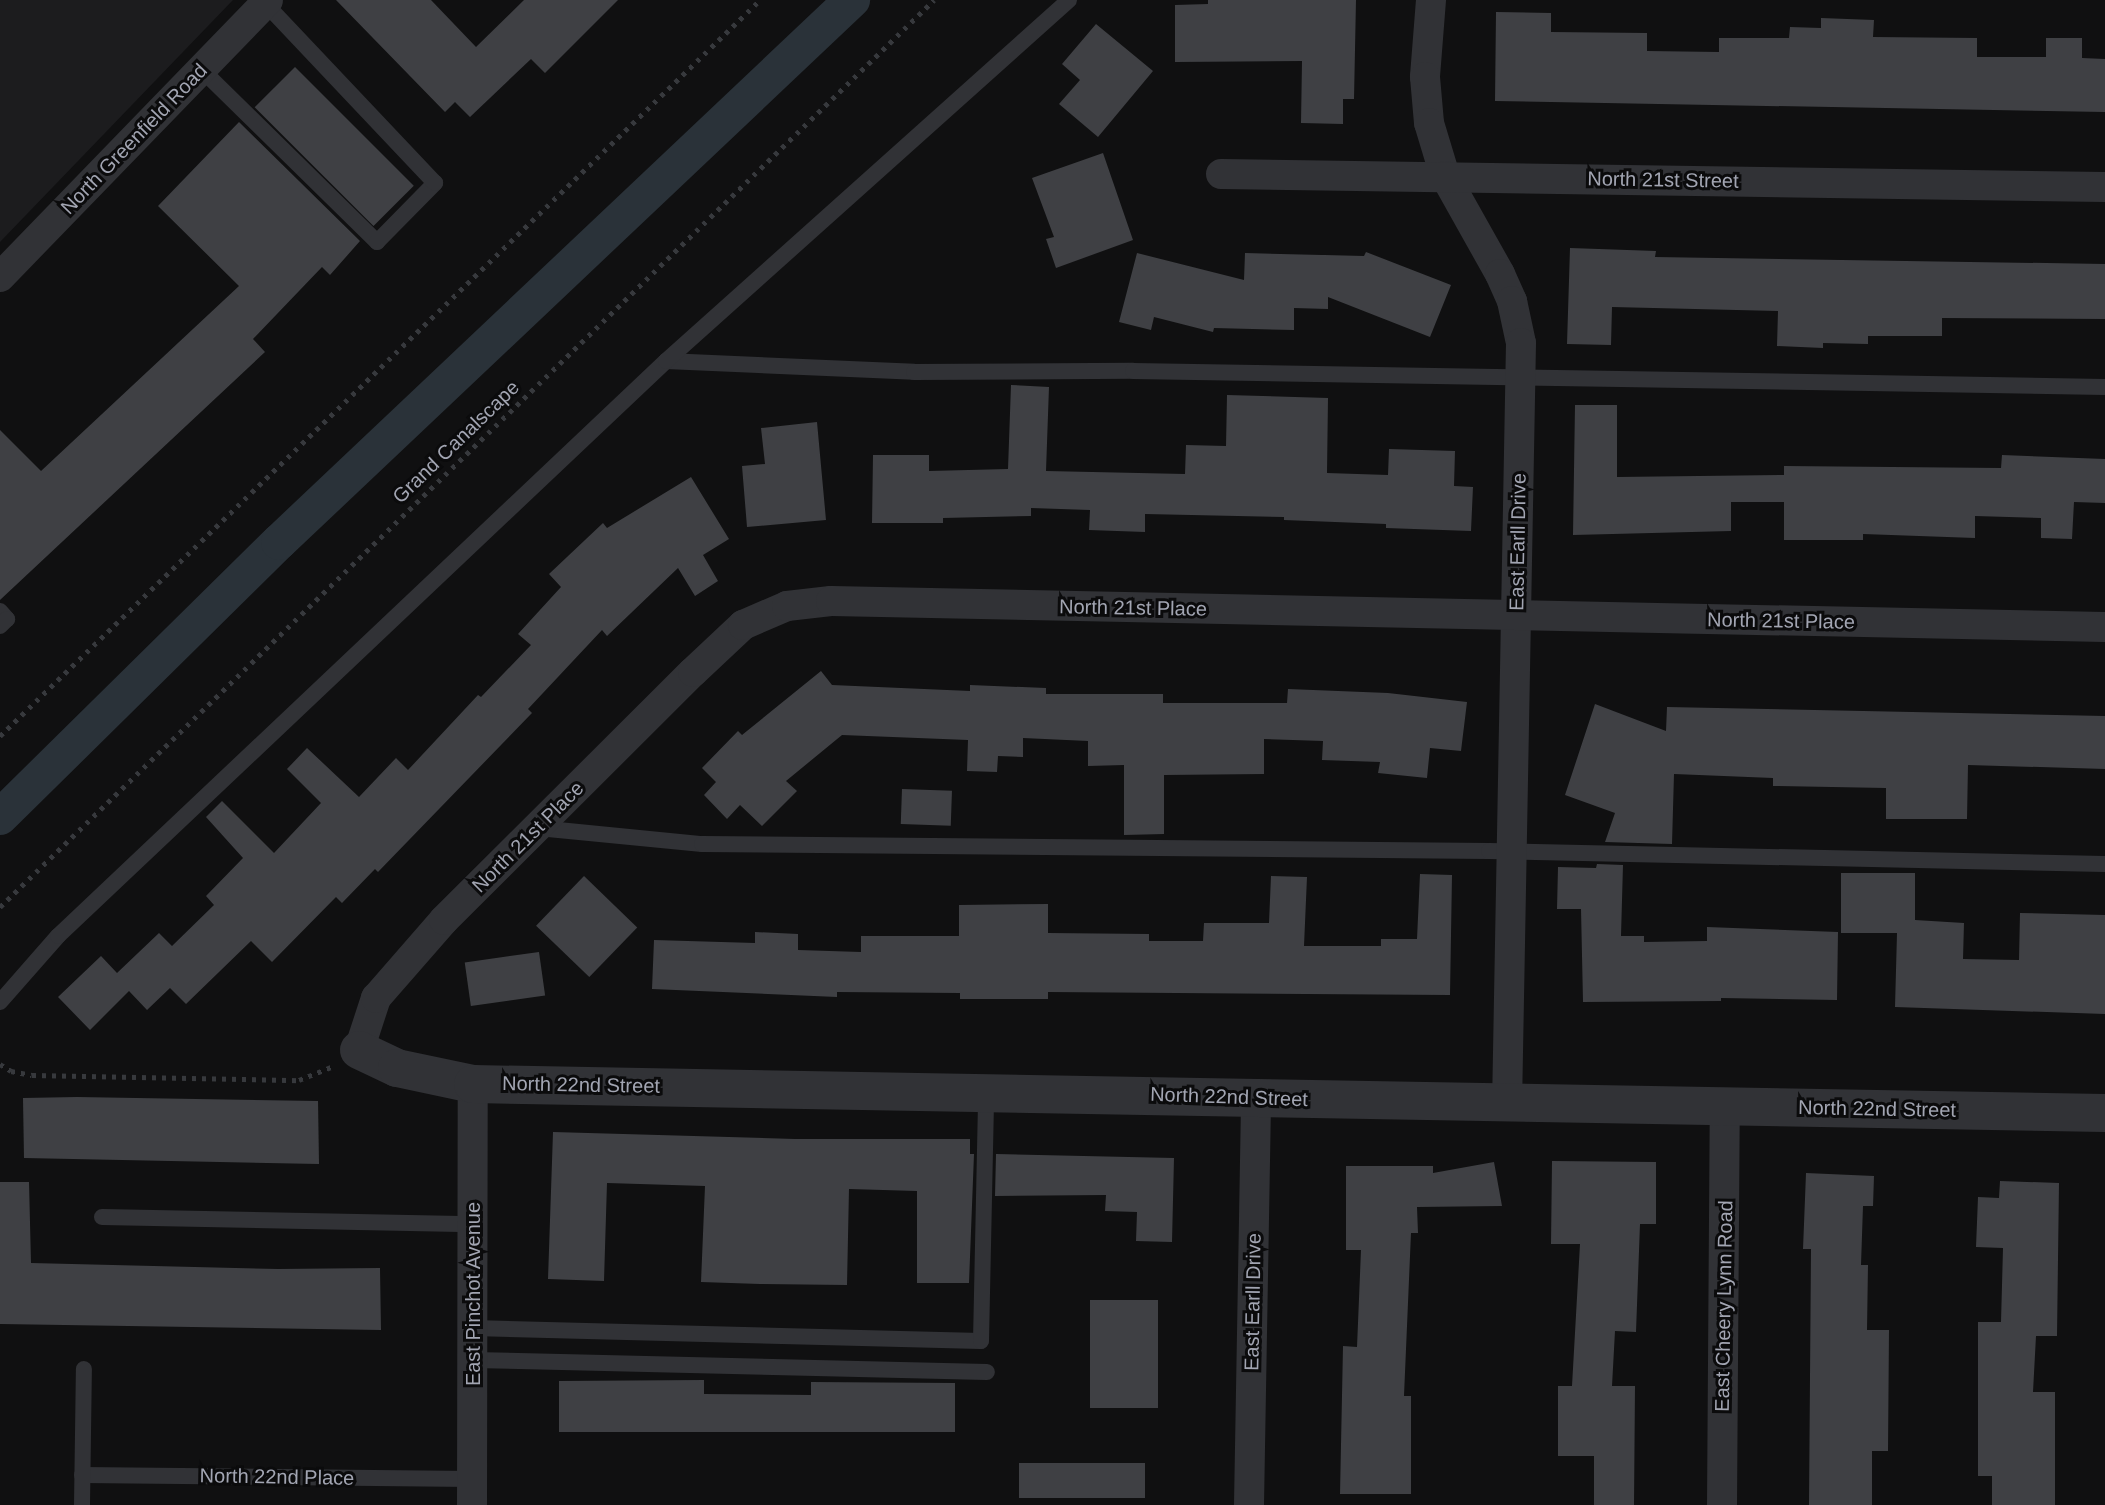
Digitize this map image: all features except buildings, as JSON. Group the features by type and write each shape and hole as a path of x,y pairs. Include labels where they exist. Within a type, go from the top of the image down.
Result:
{"street":[{"name":"East Earll Drive","path":"1431,0 1425,77 1429,123 1445,176 1512,301 1521,343 1507,1104"},
{"name":"North Greenfield Road","path":"0,277 266,2"},
{"name":"North 21st Street","path":"1221,174 2105,187"},
{"name":"North 21st Place","path":"359,1050 376,998 444,920 743,625 787,606 831,601 2105,627"},
{"name":"North 22nd Street","path":"359,1050 397,1068 473,1084 2105,1113"},
{"name":"East Pinchot Avenue","path":"472,1492 473,1084"},
{"name":"East Earll Drive","path":"1249,1505 1256,1098"},
{"name":"East Cheery Lynn Road","path":"1722,1505 1725,1106"}],"lane":[{"path":"0,1002 58,936 666,361 1069,0"},
{"path":"201,69 377,242 435,183 266,2"},
{"path":"666,361 914,372 1133,371 2105,387"},
{"path":"0,611 7,619 0,626"},
{"path":"538,828 702,844 1512,852 2105,864"},
{"path":"473,1328 981,1341 986,1091"},
{"path":"102,1217 474,1224"},
{"path":"473,1360 987,1372"},
{"path":"82,1505 84,1369"},
{"name":"North 22nd Place","path":"82,1475 472,1492"}],"path":[{"path":"0,736 760,0"},
{"name":"Grand Canalscape","path":"0,907 934,0"},
{"path":"0,1064 11,1071 32,1075 299,1080 313,1077 359,1050"}],"shaded area":[{"path":"0,0 233,0 0,242"}],"waterway":[{"path":"0,817 279,542 852,0"}]}
